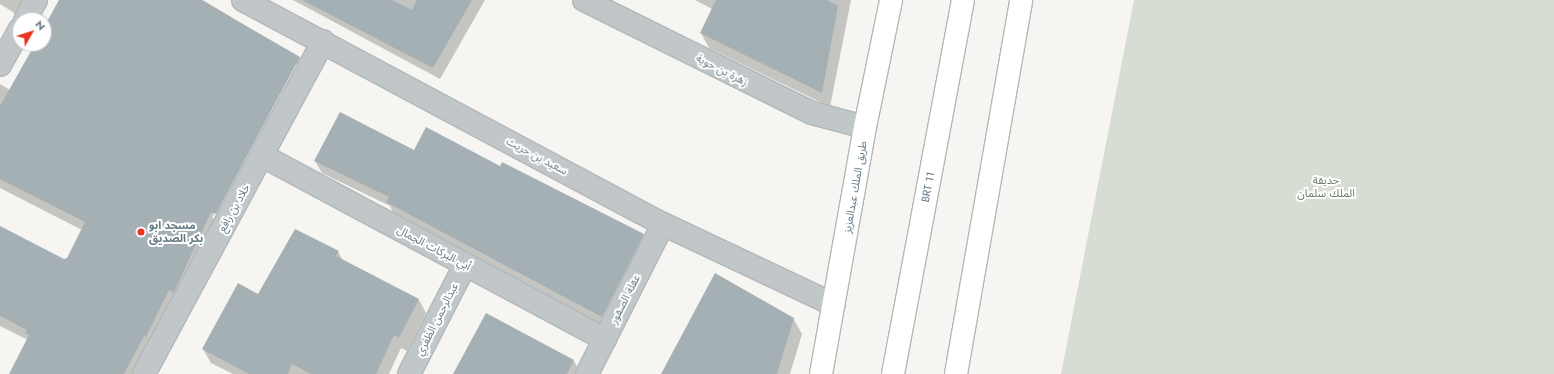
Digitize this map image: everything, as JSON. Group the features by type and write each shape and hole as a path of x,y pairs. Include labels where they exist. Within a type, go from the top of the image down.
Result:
{"main road":[{"name":"طريق الملك عبدالعزيز","path":"821,374 865,127 891,0"},
{"name":"BRT 11","path":"893,374 963,0"},
{"path":"956,374 1021,0"}],"street":[{"path":"29,12 36,0"},
{"name":"سعيد بن حريث","path":"243,0 663,224 834,305"},
{"name":"زهرة بن حوية","path":"584,0 812,113 865,127"},
{"path":"0,65 11,33"},
{"name":"خلاد بن رافع","path":"144,374 263,156 322,41"},
{"name":"أبي البركات الجمال","path":"263,156 604,339"},
{"name":"عقلة الصقور","path":"587,374 663,224"},
{"name":"عبدالرحمن الظفري","path":"409,374 464,264"}],"green space":[{"name":"حديقة الملك سلمان","path":"1134,0 1554,0 1554,374 1061,374"}],"building":[{"path":"59,0 201,0 300,57 216,214 211,212 174,292 169,290 146,337 144,336 124,374 9,374 29,335 25,333 27,330 0,316 0,226 64,259 67,258 85,222 0,179 0,106 30,52 52,52 52,13"},
{"path":"302,0 392,0 412,10 417,0 472,0 433,68"},
{"path":"716,0 827,0 838,6 822,93 700,33"},
{"path":"340,112 414,150 426,127 500,166 502,162 644,234 602,317 386,202 389,197 314,161"},
{"path":"295,229 339,251 336,256 419,299 399,338 394,335 376,374 311,374 292,364 288,374 249,374 202,349 238,283 258,294"},
{"path":"715,273 794,318 777,374 661,374"},
{"path":"486,313 574,360 567,374 453,374"}],"place":[{"name":"مسجد ابو بكر الصديق","path":"141,232"}]}
